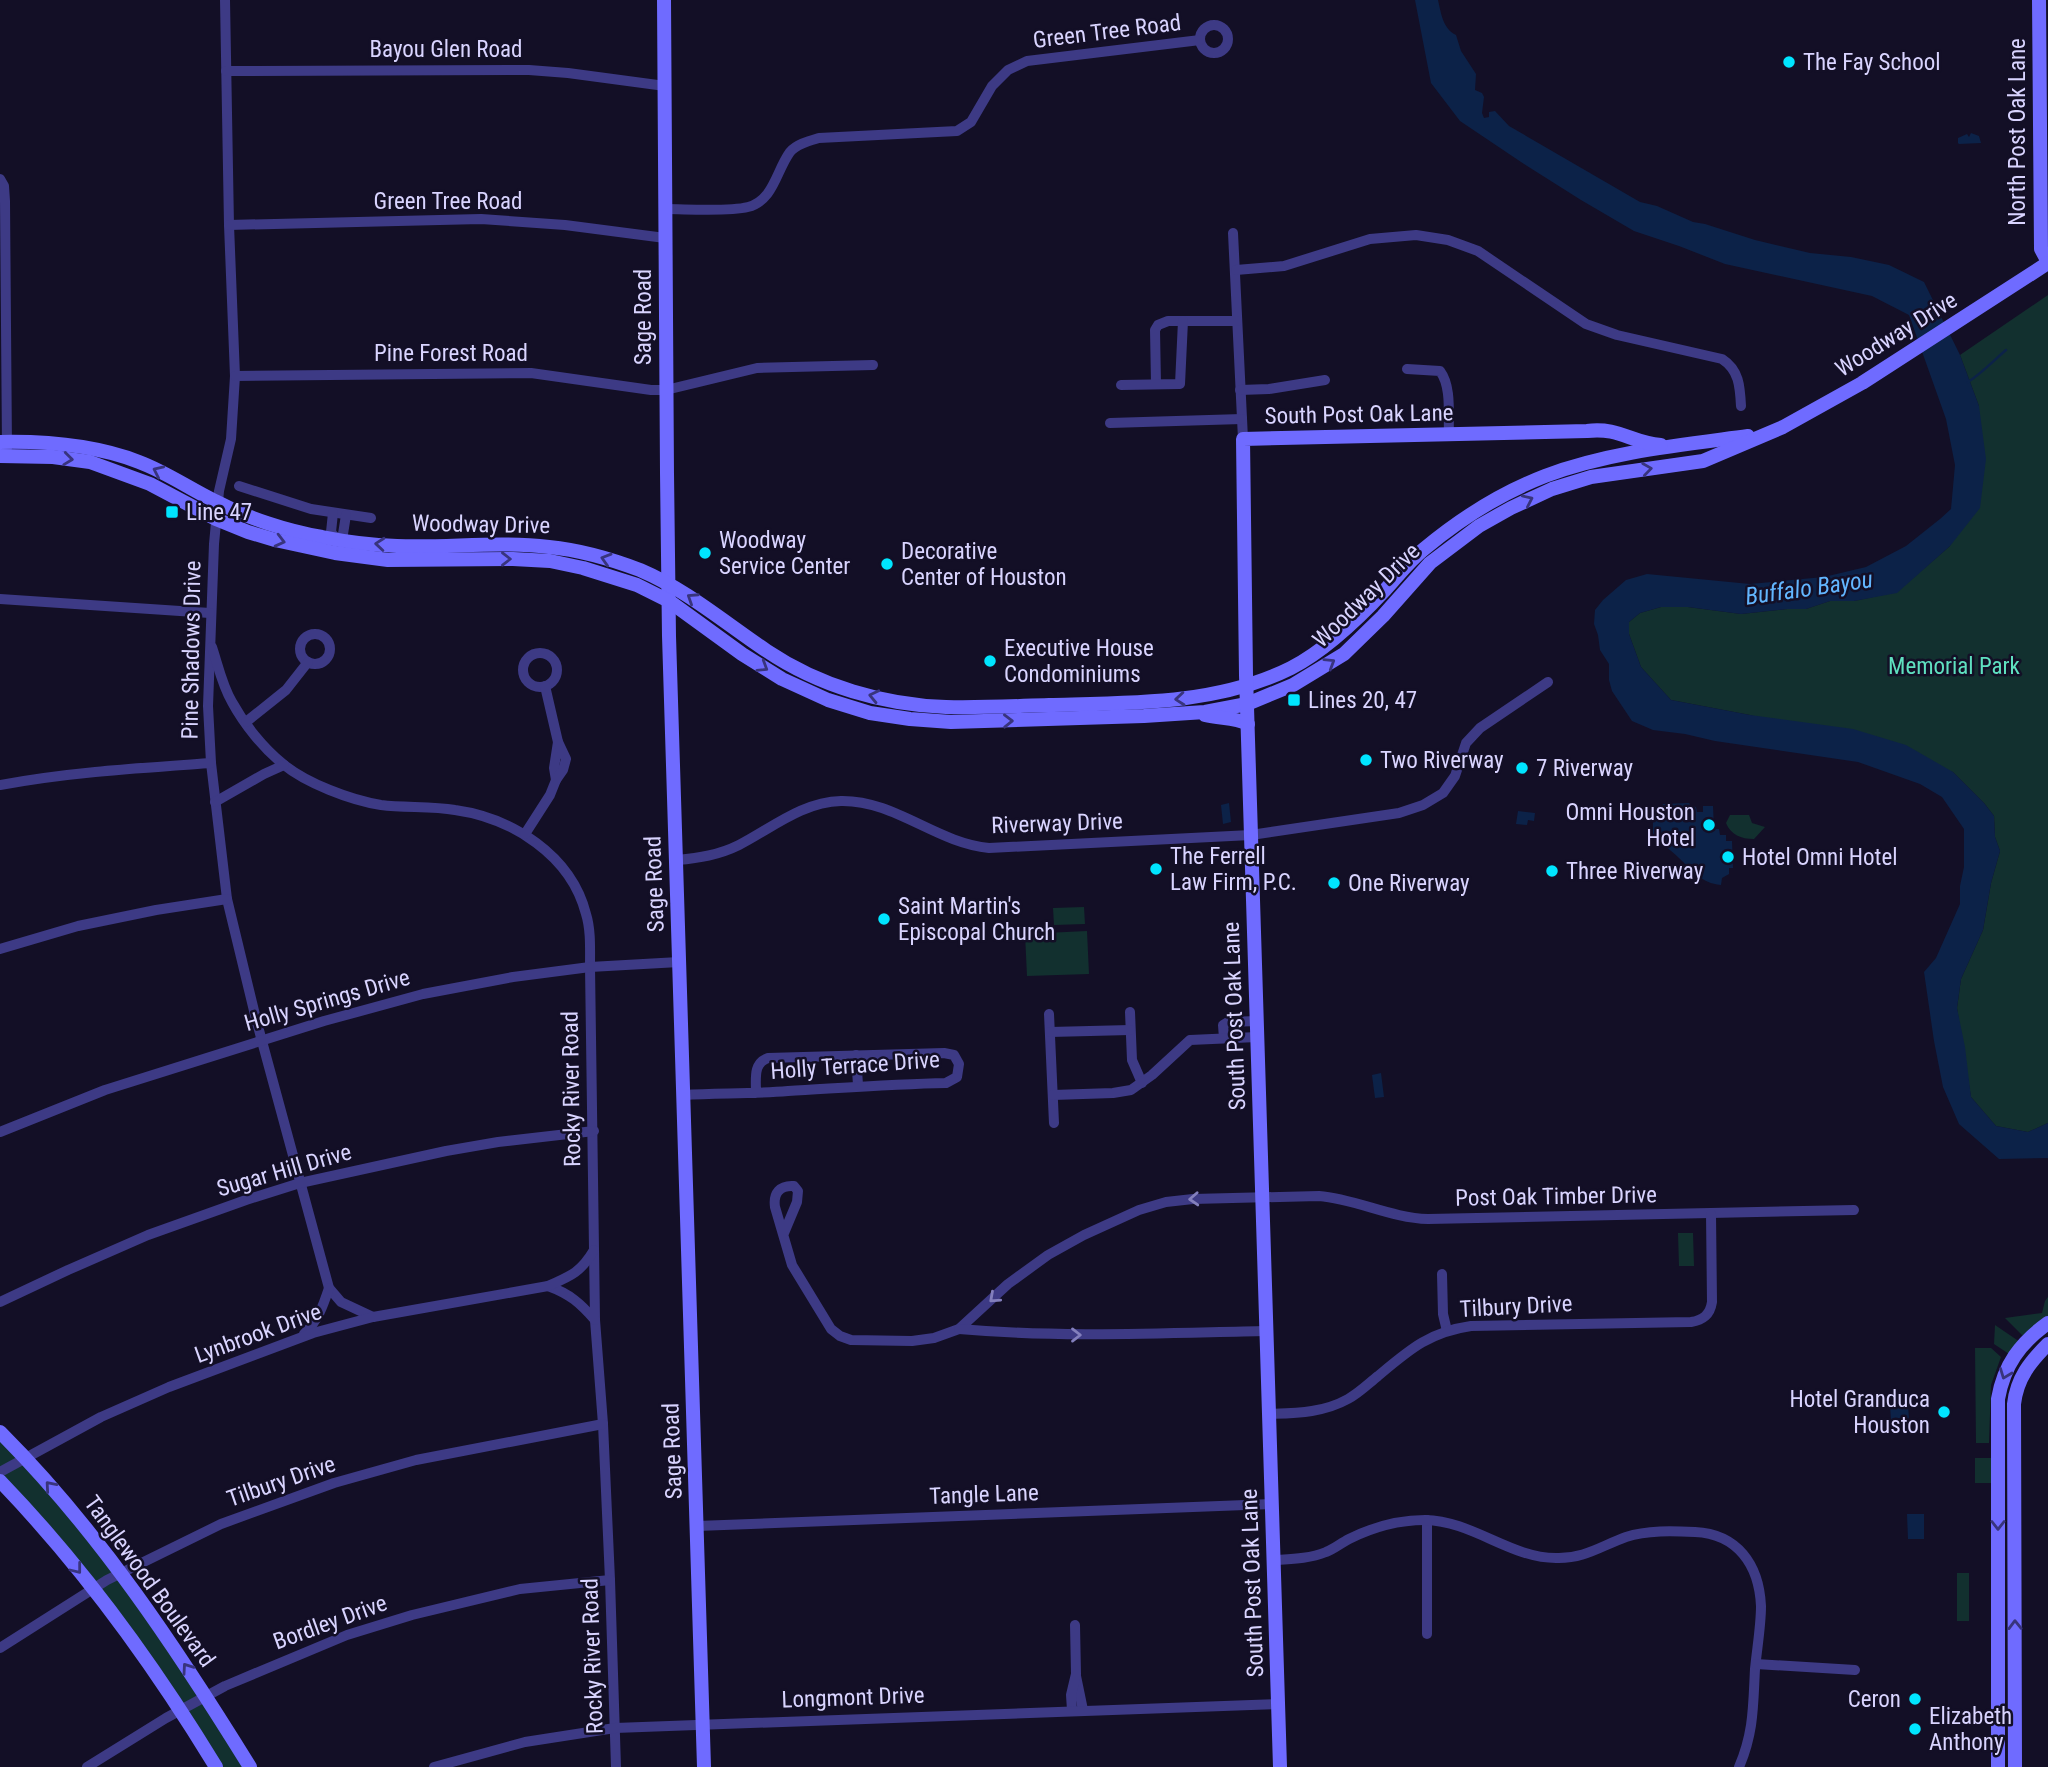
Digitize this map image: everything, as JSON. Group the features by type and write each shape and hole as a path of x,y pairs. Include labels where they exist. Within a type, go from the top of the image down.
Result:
{"main road":[{"name":"Sage Road","path":"664,0 669,636 705,1767"},
{"name":"North Post Oak Lane","path":"2039,0 2041,249 2048,262"},
{"name":"Woodway Drive","path":"551,554 583,568 636,585 669,601 742,654 782,679 828,700 870,713 1197,713 1247,704 1293,685 1344,654 1474,520 1512,490 1549,474 1591,477 1703,461 1783,427 1862,383 2048,262"},
{"name":"South Post Oak Lane","path":"1280,1767 1246,685 1243,439 1601,429 1642,442 1672,446"},
{"name":"South Post Oak Lane","path":"1587,431 1614,440 1615,446 1607,459"},
{"name":"Woodway Drive","path":"1578,474 1607,459 1672,446 1764,434"},
{"name":"Woodway Drive","path":"4,449 58,443 117,454 168,475 218,503 316,536 336,547"},
{"name":"Woodway Drive","path":"4,449 89,462 139,479 216,519 275,540 336,547 398,546 456,552 551,554 571,550 619,563 669,584 793,667 835,686 940,714"},
{"path":"167,493 178,492 210,506 218,503"},
{"name":"Woodway Drive","path":"1092,711 1199,697 1246,685 1291,668 1332,640 1387,588 1421,551 1474,520"},
{"path":"1387,588 1398,599"},
{"path":"669,636 683,622 695,619"},
{"path":"1197,713 1217,719 1236,719 1248,724"},
{"path":"1998,1767 1997,1399 2006,1369 2024,1343 2048,1323"},
{"path":"2015,1767 2016,1391 2031,1361 2048,1344"},
{"name":"Tanglewood Boulevard","path":"0,1432 82,1524 120,1573 206,1696 250,1767"},
{"path":"0,1481 63,1549 93,1588 181,1710 216,1767"}],"street":[{"name":"Pine Shadows Drive","path":"225,0 235,376 231,439 216,519 210,613 208,706 211,763 228,899 261,1040 329,1288"},
{"name":"Green Tree Road","path":"665,209 748,207 762,200 771,190 791,152 803,143 819,138 957,131 971,122 992,86 1008,70 1027,61 1200,40"},
{"name":"Bayou Glen Road","path":"226,71 529,70 665,86"},
{"path":"0,179 4,186 5,201 4,449"},
{"name":"Green Tree Road","path":"229,225 481,219 552,223 665,238"},
{"path":"1233,233 1243,439"},
{"path":"1236,270 1284,266 1370,239 1416,235 1448,240 1478,251 1586,324 1617,335 1721,359 1728,363 1738,377 1741,406"},
{"path":"1121,385 1180,384 1183,321"},
{"path":"1156,384 1155,330 1162,323 1237,321"},
{"name":"Pine Forest Road","path":"235,376 531,373 666,390 757,368 873,365"},
{"path":"1406,369 1432,369 1440,371 1444,377 1447,387 1449,434"},
{"path":"1240,390 1269,389 1325,380"},
{"path":"1110,423 1242,419"},
{"path":"239,486 288,503 371,518"},
{"path":"333,513 331,532 336,547"},
{"path":"336,547 343,534 346,515"},
{"path":"0,599 210,613"},
{"name":"Rocky River Road","path":"210,641 232,702 264,746 284,765 321,786 348,797 380,804 456,810 512,827 553,857 578,894 586,913 594,1132 595,1320 603,1424 616,1767"},
{"path":"246,722 286,690 308,662"},
{"name":"Riverway Drive","path":"677,860 712,856 737,846 790,815 838,801 874,805 947,838 989,848 1251,835 1399,813 1423,805 1443,793 1454,776 1466,743 1480,728 1548,682"},
{"path":"525,834 550,795 566,759 558,742 545,687"},
{"path":"0,785 83,773 211,763"},
{"path":"215,802 284,765"},
{"path":"0,949 78,926 228,899"},
{"name":"Holly Springs Drive","path":"0,1132 105,1090 261,1040 423,994 513,977 590,967 679,962"},
{"path":"1130,1012 1132,1060 1142,1083"},
{"path":"1049,1014 1054,1123"},
{"path":"1224,1038 1223,1026 1228,1022 1257,1021"},
{"path":"1050,1032 1130,1030"},
{"path":"1053,1095 1132,1090 1191,1040 1257,1037"},
{"name":"Holly Terrace Drive","path":"684,1094 756,1093 858,1085 946,1083 957,1077 959,1067 956,1058 947,1053 765,1058 757,1066 756,1093"},
{"path":"856,1055 858,1085"},
{"name":"Sugar Hill Drive","path":"0,1302 148,1235 300,1183 446,1151 498,1142 594,1132"},
{"name":"Post Oak Timber Drive","path":"959,1329 1025,1270 1071,1242 1126,1214 1178,1200 1336,1197 1414,1219 1854,1210"},
{"name":"Tilbury Drive","path":"1269,1414 1318,1411 1347,1400 1417,1345 1429,1337 1447,1331 1471,1326 1691,1322 1705,1317 1712,1302 1711,1213"},
{"path":"784,1233 795,1272 827,1323 840,1336 858,1341 918,1341 959,1329 1079,1335 1266,1331"},
{"name":"Lynbrook Drive","path":"0,1472 102,1417 169,1387 299,1339 373,1317 548,1286 565,1279 584,1265 594,1250"},
{"path":"1442,1275 1443,1314 1447,1331"},
{"path":"548,1286 561,1290 580,1302 595,1320"},
{"path":"329,1288 341,1302 373,1317"},
{"path":"299,1339 323,1309 329,1288"},
{"name":"Tilbury Drive","path":"0,1648 93,1588 221,1524 334,1483 416,1460 603,1424"},
{"path":"1997,1456 2015,1456"},
{"name":"Tangle Lane","path":"697,1526 1272,1504"},
{"path":"1274,1560 1303,1559 1325,1552 1375,1528 1400,1522 1427,1520 1454,1524 1522,1552 1554,1559 1587,1555 1627,1537 1645,1533 1692,1532 1724,1537 1737,1546 1751,1565 1761,1606 1751,1734 1739,1767"},
{"path":"1427,1520 1427,1634"},
{"path":"1997,1568 2014,1568"},
{"name":"Bordley Drive","path":"87,1767 206,1696 335,1640 412,1615 520,1589 610,1580"},
{"path":"1075,1625 1076,1674 1082,1694 1077,1710"},
{"path":"1756,1664 1855,1670"},
{"path":"1998,1668 2015,1668"},
{"name":"Longmont Drive","path":"434,1767 525,1742 615,1728 1278,1703"}],"green space":[{"name":"Memorial Park","path":"2048,295 2048,1123 2028,1132 1996,1126 1971,1097 1957,1008 1961,979 1983,930 2000,851 1995,837 1994,816 1984,803 1953,772 1750,715 1671,700 1641,667 1629,634 1629,622 1640,613 1661,607 1688,607 1741,614 1806,609 1830,601 1854,601 1897,592 1950,546 1979,406 1960,355"},
{"path":"1730,815 1749,815 1752,823 1765,827 1754,839 1741,837 1731,831 1726,823"},
{"path":"1084,907 1085,924 1054,925 1053,908"},
{"path":"1087,931 1089,974 1027,976 1025,934"},
{"path":"1678,1233 1693,1233 1694,1266 1679,1266"},
{"path":"2048,1297 2048,1320 2023,1336 2005,1318 2042,1313"},
{"path":"1995,1325 2020,1342 2009,1354 1994,1344"},
{"path":"1975,1348 1991,1348 2001,1357 1991,1385 1989,1443 1976,1443"},
{"path":"0,1436 92,1540 247,1767 220,1767 0,1475"},
{"path":"1975,1458 1993,1458 1993,1483 1975,1483"},
{"path":"1957,1573 1969,1573 1969,1621 1957,1621"}],"water":[{"name":"Buffalo Bayou","path":"1415,0 1438,0 1445,25 1456,35 1461,51 1476,74 1475,90 1484,97 1484,118 1489,117 1489,112 1495,111 1509,126 1640,202 1657,206 1693,222 1810,253 1851,257 1889,265 1924,282 1960,355 1979,406 1986,459 1980,508 1950,546 1897,593 1854,601 1830,601 1806,609 1741,614 1688,607 1661,607 1640,613 1629,622 1629,634 1641,667 1671,700 1750,715 1853,729 1906,745 1953,772 1984,803 1994,816 1995,837 2000,851 1983,930 1961,979 1957,1008 1971,1097 1996,1126 2028,1132 2048,1123 2048,1158 1999,1159 1959,1124 1943,1087 1924,972 1936,958 1960,904 1964,829 1942,797 1920,784 1858,762 1653,730 1632,721 1612,691 1609,664 1600,650 1594,624 1595,610 1626,580 1647,574 1750,584 1824,577 1866,567 1906,546 1951,509 1955,465 1946,419 1909,315 1872,296 1725,264 1634,231 1521,162 1460,121 1431,83"},
{"path":"1971,133 1979,136 1981,143 1958,143 1958,138 1967,134 1969,137"},
{"path":"1229,803 1231,822 1223,824 1221,805"},
{"path":"1689,803 1696,807 1697,812 1703,812 1703,806 1713,806 1714,829 1719,829 1720,835 1726,835 1726,841 1732,841 1733,868 1729,868 1729,874 1722,878 1721,885 1698,876 1653,835 1653,817 1663,804"},
{"path":"1518,811 1535,813 1534,821 1528,820 1527,825 1516,824"},
{"path":"1381,1073 1384,1097 1375,1098 1372,1075"},
{"path":"1908,1405 1909,1419 1891,1420 1890,1406"},
{"path":"1907,1514 1924,1514 1924,1539 1908,1539"}],"waterway":[{"path":"1968,382 2006,350"}],"place":[{"name":"The Fay School","path":"1789,62"},
{"name":"Line 47","path":"172,512"},
{"name":"Woodway Service Center","path":"705,553"},
{"name":"Decorative Center of Houston","path":"887,564"},
{"name":"Executive House Condominiums","path":"990,661"},
{"name":"Lines 20, 47","path":"1294,700"},
{"name":"Two Riverway","path":"1366,760"},
{"name":"7 Riverway","path":"1522,768"},
{"name":"Omni Houston Hotel","path":"1709,825"},
{"name":"Hotel Omni Hotel","path":"1728,857"},
{"name":"The Ferrell Law Firm, P.C.","path":"1156,869"},
{"name":"Three Riverway","path":"1552,871"},
{"name":"One Riverway","path":"1334,883"},
{"name":"Saint Martin's Episcopal Church","path":"884,919"},
{"name":"Hotel Granduca Houston","path":"1944,1412"},
{"name":"Ceron","path":"1915,1699"},
{"name":"Elizabeth Anthony","path":"1915,1729"}]}
